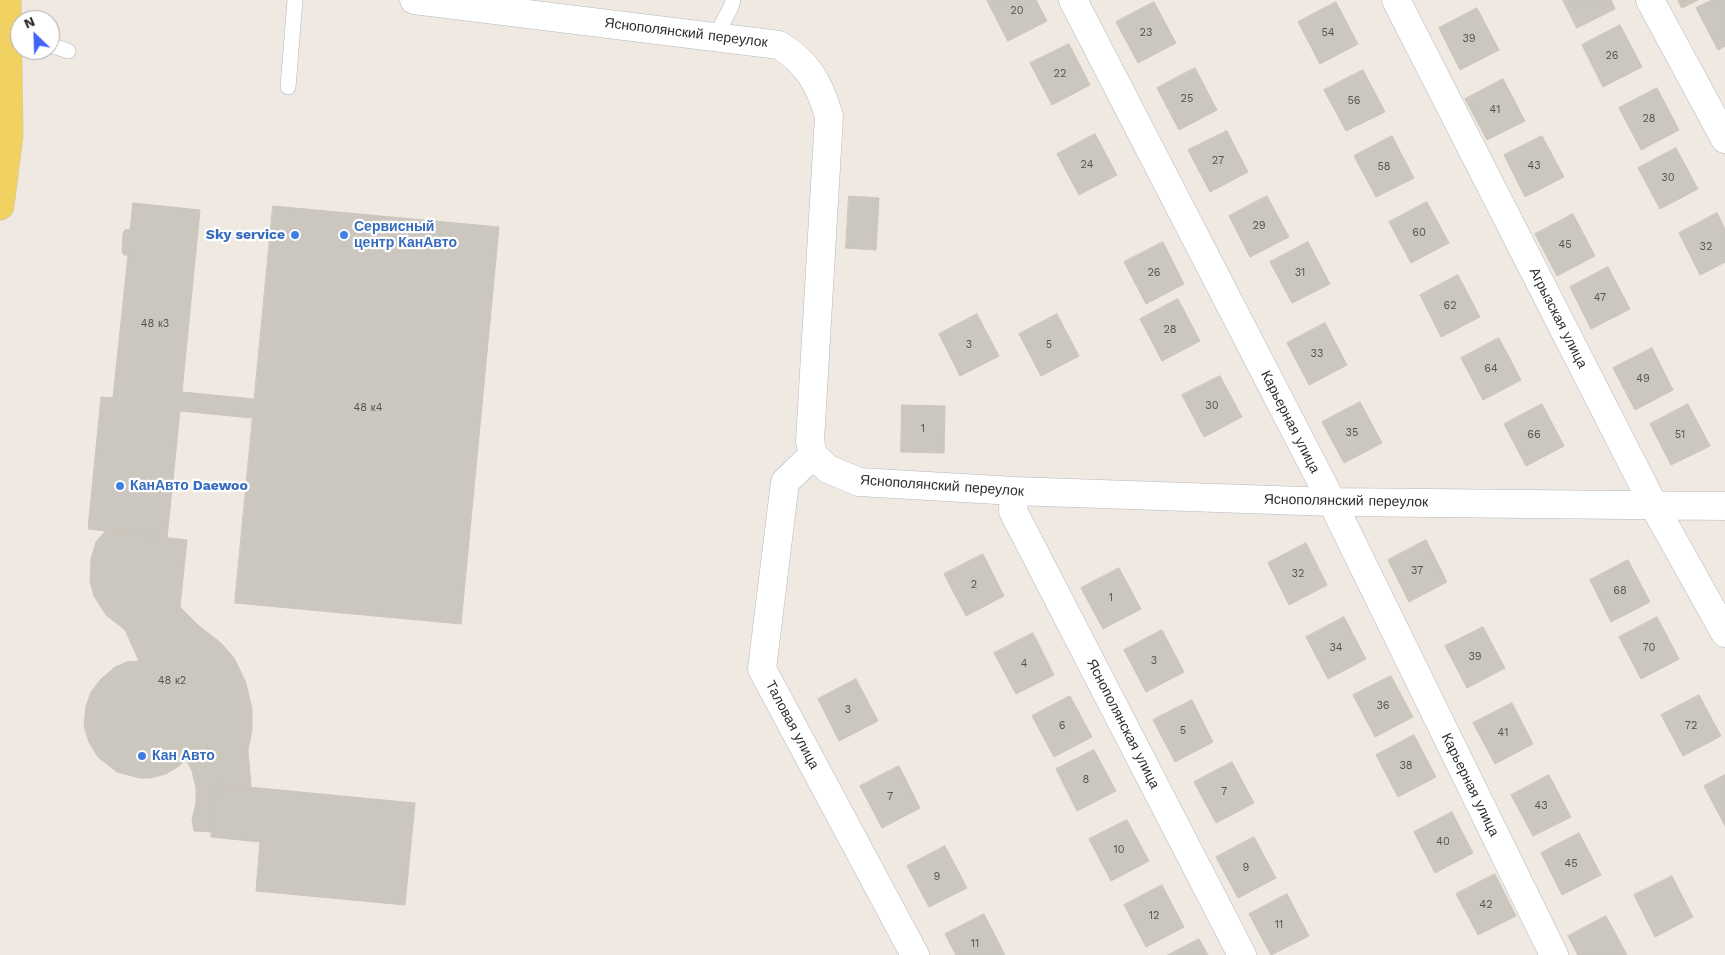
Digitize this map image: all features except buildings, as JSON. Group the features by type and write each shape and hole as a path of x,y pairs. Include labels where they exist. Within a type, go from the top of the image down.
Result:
{"main road":[{"path":"7,0 10,16"},
{"path":"0,206 9,135 13,60"}],"street":[{"name":"Яснополянский переулок","path":"414,0 779,45 793,54 808,69 821,90 829,116 810,441 813,455 828,469 858,482 1014,491 1332,502 1725,506"},
{"name":"Карьерная улица","path":"1073,0 1332,502 1554,955"},
{"name":"Агрызская улица","path":"1396,0 1654,504 1725,633"},
{"path":"1650,0 1725,139"},
{"name":"Таловая улица","path":"813,455 785,482 762,669 915,955"},
{"name":"Яснополянская улица","path":"1014,491 1013,511 1242,955"}],"lane":[{"path":"288,87 295,0"},
{"path":"715,37 733,0"},
{"path":"60,48 68,51"}],"place":[{"name":"Sky service","path":"295,235"},
{"name":"Сервисный центр КанАвто","path":"344,235"},
{"name":"КанАвто Daewoo","path":"120,486"},
{"name":"Кан Авто","path":"142,756"}]}
